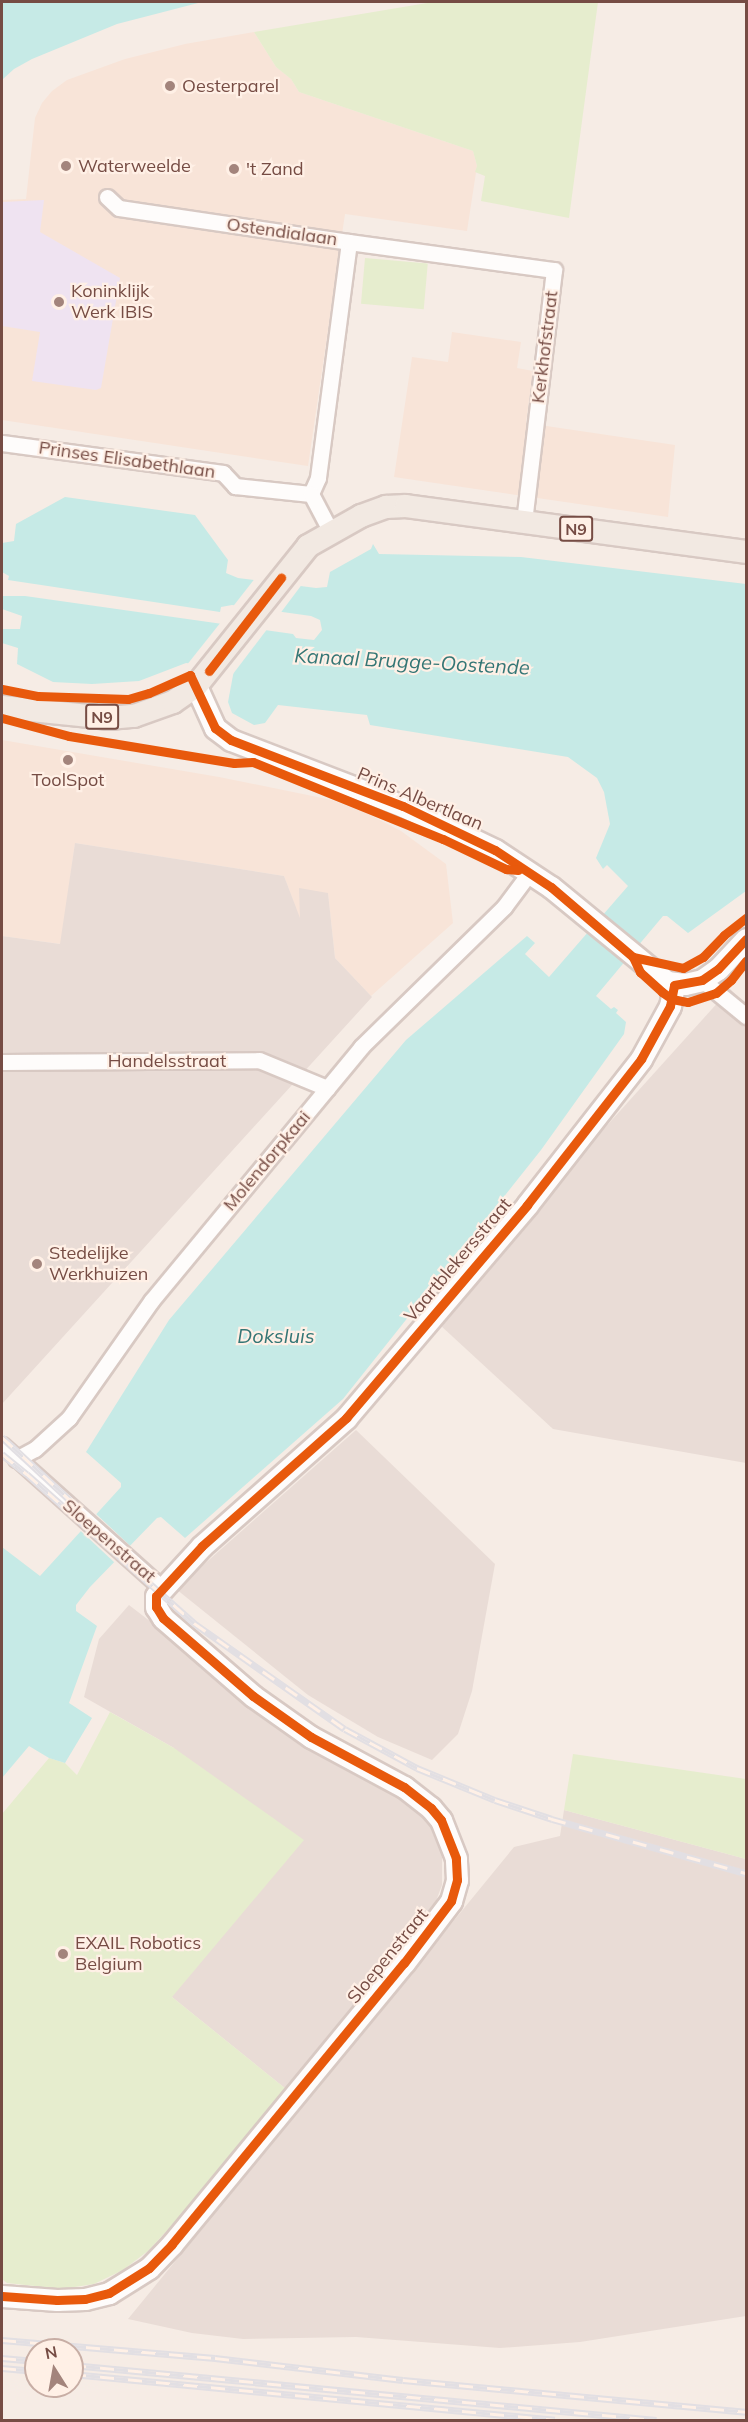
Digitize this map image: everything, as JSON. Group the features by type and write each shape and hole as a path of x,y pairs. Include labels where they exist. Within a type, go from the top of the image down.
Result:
{"main road":[{"name":"N9","path":"2,707 85,717 134,716 173,702 202,678 308,546 373,510 386,507 406,506 747,552"}],"street":[{"name":"Ostendialaan","path":"107,197 119,208 349,242 318,478 311,494"},
{"name":"Kerkhofstraat","path":"349,242 554,270 524,522"},
{"name":"Prinses Elisabethlaan","path":"2,443 223,473 235,486 311,494"},
{"path":"311,494 331,532"},
{"name":"Prins Albertlaan","path":"202,678 216,728 231,740 403,807 485,845 551,887 657,977 674,985"},
{"name":"Molendorpkaai","path":"16,1459 35,1449 69,1418 152,1300 361,1047 504,907 530,872"},
{"path":"674,985 702,980 718,969 747,939"},
{"path":"702,980 747,1016"},
{"name":"Vaartblekersstraat","path":"163,1589 201,1546 346,1418 519,1214 641,1059 670,1006 674,985"},
{"name":"Handelsstraat","path":"2,1062 260,1060 327,1088"},
{"name":"Sloepenstraat","path":"2,1445 163,1589 156,1596 159,1613 253,1696 311,1737 404,1787 431,1808 441,1820 451,1841 456,1858 457,1880 451,1901 438,1922 172,2244 149,2268 109,2293 85,2299 57,2300 2,2296"}],"shaded area":[{"path":"254,32 276,67 291,79 299,92 473,151 477,166 467,231 345,214 308,466 2,420 2,200 26,199 35,118 42,103 52,91 67,80 125,59 185,44"},
{"name":"Koninklijk Werk IBIS","path":"44,200 40,232 120,278 101,388 96,390 32,381 40,332 2,326 2,202"},
{"path":"452,332 521,342 517,368 533,371 526,423 675,445 668,517 394,477 412,357 448,362"},
{"path":"2,740 219,777 332,800 366,813 401,831 446,864 453,923 371,996 335,958 328,893 300,920 284,876 75,843 61,944 2,936"},
{"path":"75,843 284,876 300,918 299,888 328,893 335,958 372,997 2,1404 2,936 60,944"},
{"path":"730,989 746,1004 746,1463 553,1429 440,1325 583,1152"},
{"path":"356,1430 495,1564 472,1691 458,1734 432,1760 378,1737 308,1695 176,1589"},
{"path":"129,1605 310,1745 403,1795 422,1811 436,1834 442,1857 442,1885 433,1909 286,2089 172,1997 174,1748 84,1697 99,1639"},
{"path":"564,1810 746,1859 746,2316 580,2342 500,2348 356,2337 243,2339 192,2333 128,2319 514,1847 560,1836"}],"green space":[{"path":"433,2 598,2 569,218 481,201 485,176 475,172 477,166 473,151 299,92 291,79 276,67 254,32"},
{"path":"365,258 428,263 424,309 361,304"},
{"path":"110,1712 174,1748 304,1840 172,1997 286,2089 174,2223 148,2251 123,2270 94,2284 62,2289 7,2283 2,2279 2,1814 49,1758 65,1763 77,1775"},
{"path":"573,1754 746,1779 746,1859 564,1810"}],"water":[{"path":"2,2 202,2 117,24 32,59 14,69 3,79 2,85"},
{"path":"65,497 195,515 228,560 226,573 238,578 316,588 327,587 330,572 371,549 373,544 379,554 521,557 746,584 746,891 688,933 667,916 663,916 596,996 611,1009 614,1007 618,1010 616,1013 626,1022 624,1034 541,1150 343,1399 185,1538 161,1517 157,1518 90,1587 76,1605 76,1611 97,1626 69,1703 92,1718 65,1763 49,1758 29,1746 2,1778 2,1547 40,1576 121,1487 121,1483 86,1452 169,1320 406,1040 527,936 535,943 525,954 549,977 628,886 607,865 603,869 596,858 610,824 604,792 597,778 568,757 370,725 367,715 278,705 265,723 254,725 232,713 228,702 234,670 186,663 139,681 92,684 53,682 17,664 18,648 2,643 2,629 20,629 22,616 2,609 2,596 25,596 293,634 296,638 314,640 322,630 320,620 311,616 232,605 221,607 220,612 8,580 9,576 2,572 2,543 14,541 16,524"}],"pier":[{"path":"256,577 303,583 279,615 231,609"},
{"path":"221,622 268,628 233,674 186,666"},
{"path":"94,1512 132,1547 116,1564 78,1529"}],"railway":[{"path":"2,1437 74,1504"},
{"path":"2,1454 194,1623 345,1729 417,1768 495,1800 552,1819 746,1873"},
{"path":"2,2340 215,2358 403,2380 746,2412"},
{"path":"2,2358 24,2360"},
{"path":"84,2366 656,2420"},
{"path":"2,2368 24,2370"},
{"path":"84,2375 555,2420"}],"cycle path":[{"path":"209,671 281,578"},
{"path":"2,689 38,696 128,699 149,693 190,675 215,728 231,740 403,806 495,850 551,887 633,957 683,968 703,957 724,935 746,918"},
{"path":"2,718 69,736 234,763 253,762 443,839 506,869 518,870"},
{"path":"2,2296 57,2300 85,2299 109,2293 149,2268 172,2244 404,1963 451,1901 457,1880 456,1858 441,1820 431,1808 404,1787 311,1737 253,1696 163,1618 156,1607 156,1596 202,1546 346,1418 527,1205 641,1059 670,1006 674,985 702,980 718,969 746,939"},
{"path":"633,957 640,972 662,992 672,999 688,1002 716,993 731,980 746,961"}],"place":[{"name":"Oesterparel","path":"170,86"},
{"name":"Waterweelde","path":"66,166"},
{"name":"'t Zand","path":"234,169"},
{"name":"Koninklijk Werk IBIS","path":"59,302"},
{"name":"ToolSpot","path":"68,760"},
{"name":"Stedelijke Werkhuizen","path":"37,1264"},
{"name":"EXAIL Robotics Belgium","path":"63,1954"}],"water label":[{"name":"Kanaal Brugge-Oostende","path":"412,661"},
{"name":"Doksluis","path":"276,1335"}]}
